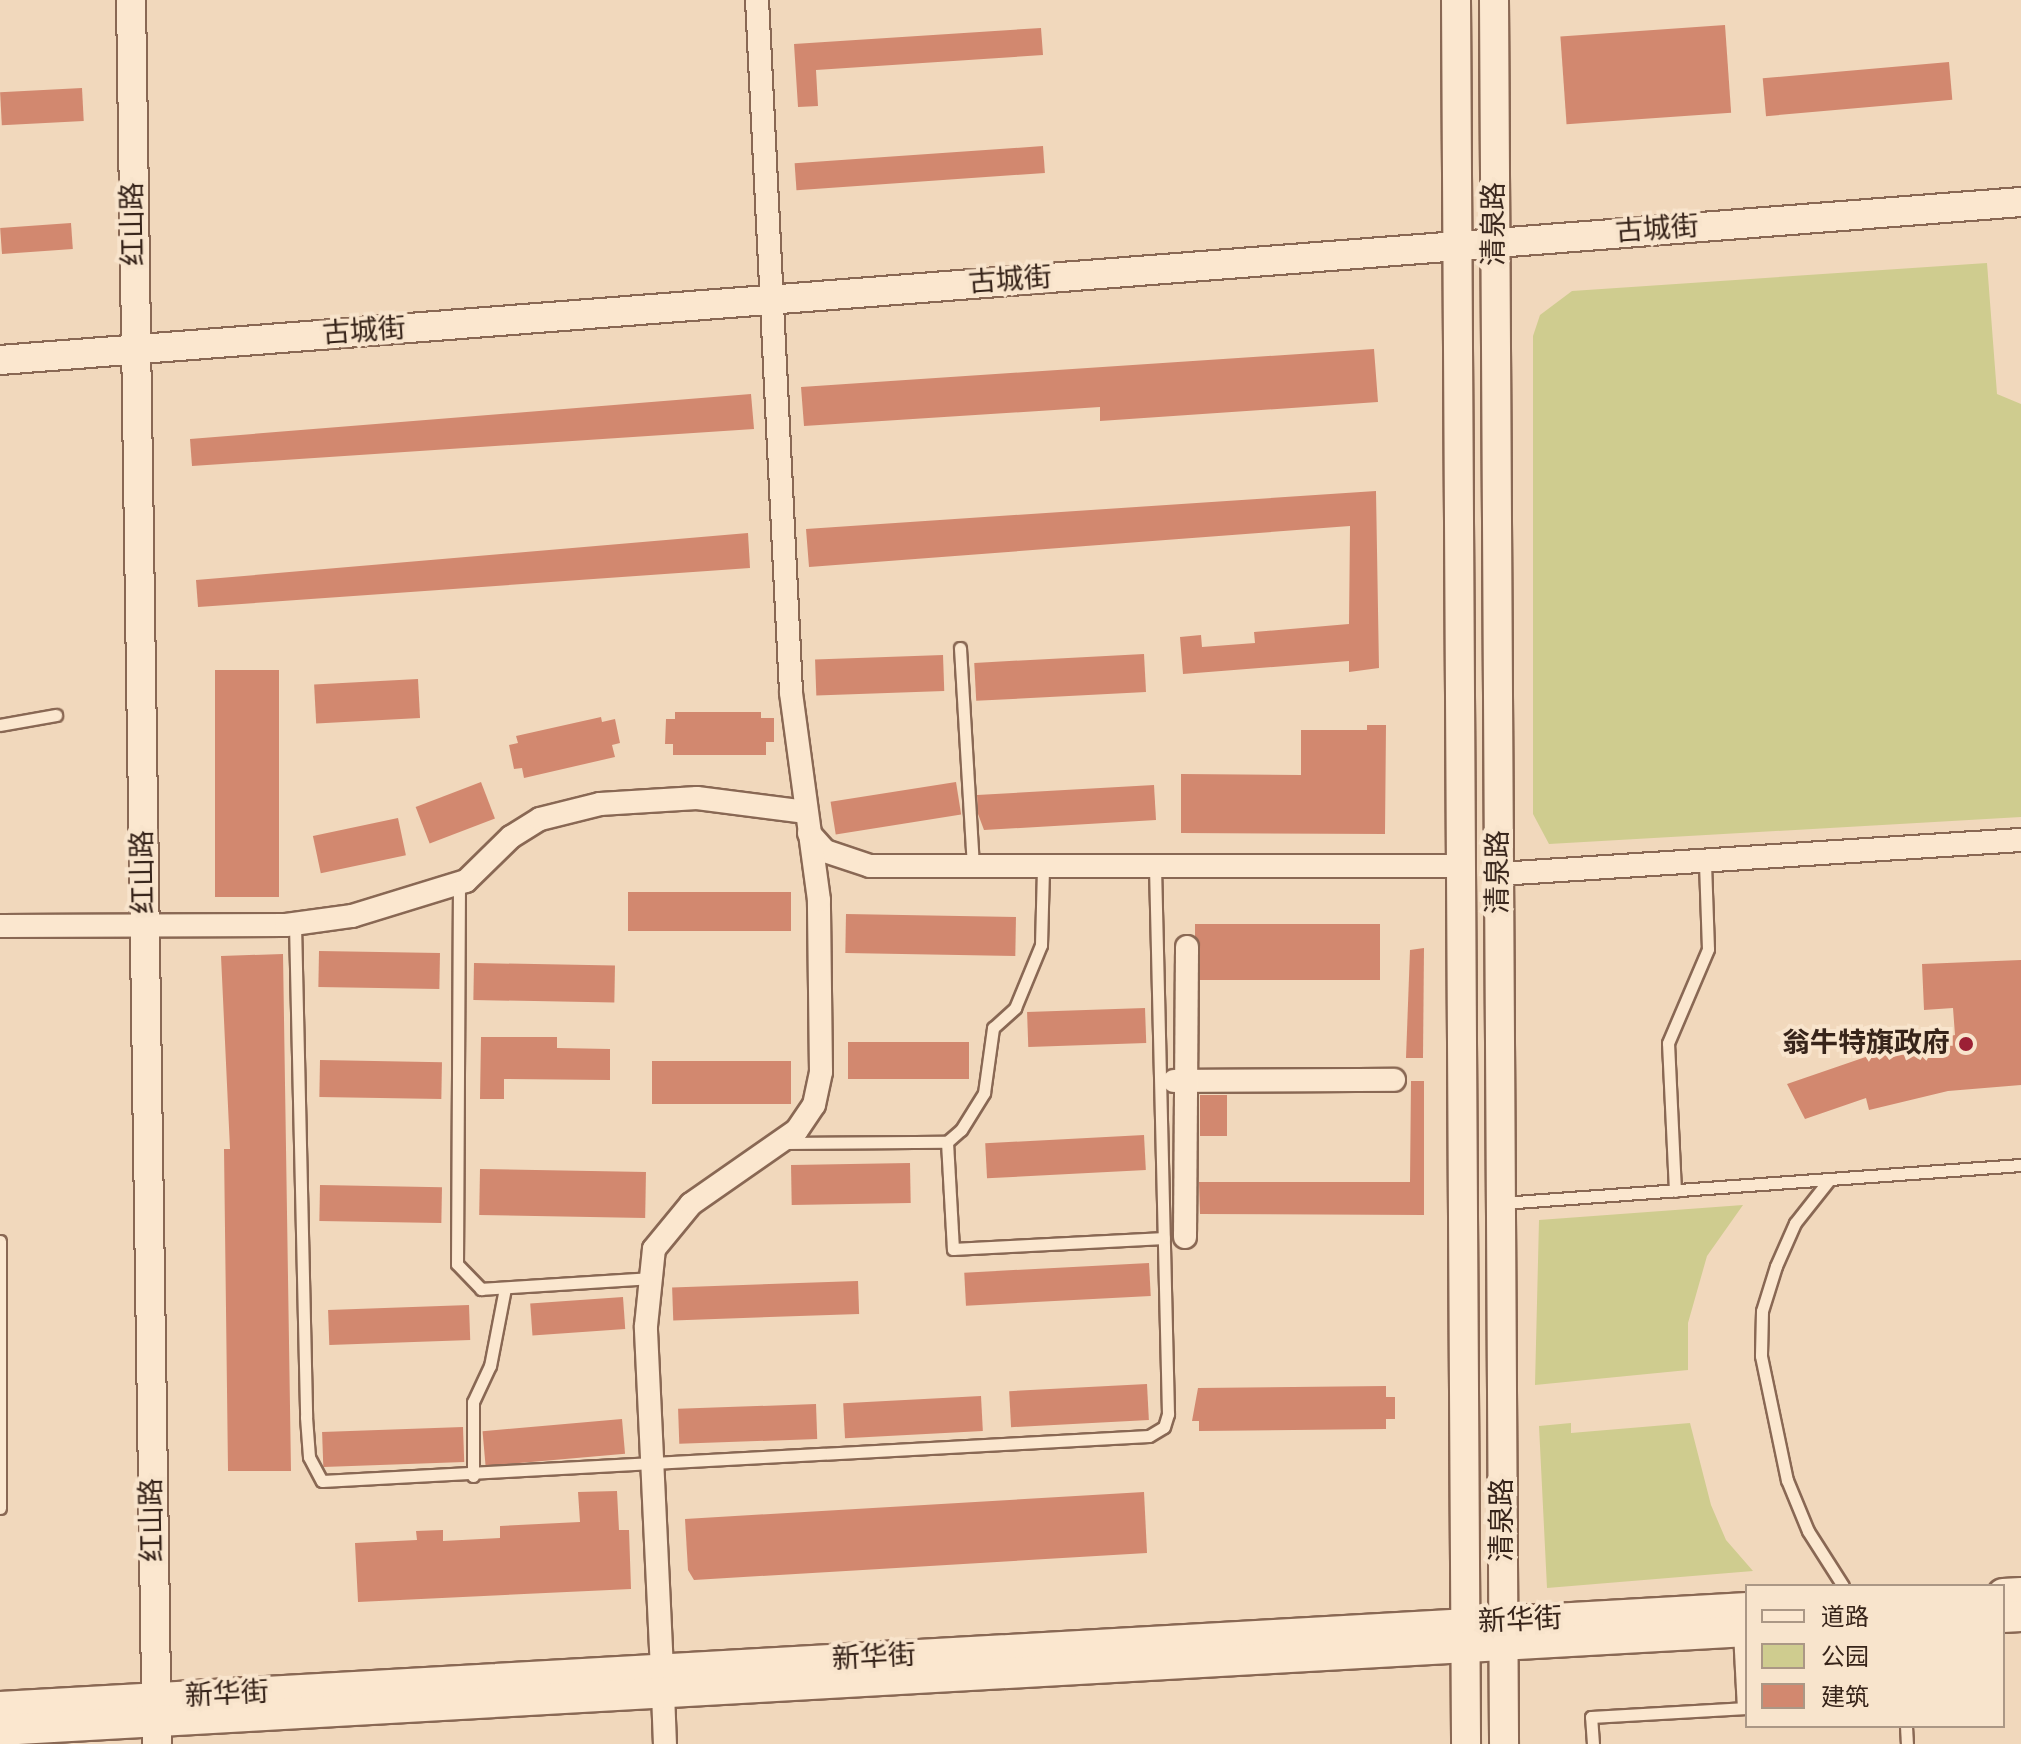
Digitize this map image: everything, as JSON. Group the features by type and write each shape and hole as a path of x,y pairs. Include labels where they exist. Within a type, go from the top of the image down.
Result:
{"main road":[{"name":"新华街","path":"0,1730 156,1721 662,1681 1466,1636 1744,1624"},
{"name":"新华街","path":"0,1707 156,1721"}],"street":[{"name":"红山路","path":"131,0 156,1721"},
{"path":"665,1744 646,1326 654,1249 668,1225 779,1143 814,1105 821,1072 819,900 791,692 768,300 757,0"},
{"name":"清泉路","path":"1456,0 1466,1744"},
{"name":"清泉路","path":"1494,0 1504,1744"},
{"name":"古城街","path":"0,360 2021,202"},
{"path":"0,926 145,929 295,924 352,916 459,884 540,819 600,804 697,798 807,823 825,851 849,862 973,866 1461,866"},
{"path":"1499,874 2021,840"},
{"path":"1174,1237 1187,947"},
{"path":"1180,1081 1394,1080"}],"lane":[{"path":"960,648 973,866"},
{"path":"0,725 56,715"},
{"path":"1675,1191 1668,1043 1708,949 1705,861"},
{"path":"1043,866 1041,945 1015,1008 993,1028 979,1106 947,1142 953,1249 1174,1237"},
{"path":"295,924 309,1457 322,1481 331,1484 1149,1436 1164,1427 1168,1414 1174,1237 1155,866"},
{"path":"459,884 457,1264 475,1287 505,1288 651,1278"},
{"path":"779,1143 947,1142"},
{"path":"1501,1204 2021,1165"},
{"path":"1829,1180 1795,1223 1776,1266 1762,1311 1761,1356 1787,1480 1808,1531 1842,1584"},
{"path":"0,1241 0,1508"},
{"path":"473,1476 473,1402 490,1366 505,1288"},
{"path":"1593,1744 1591,1717 1745,1708 1744,1624"}],"green space":[{"path":"1987,263 1997,394 2021,404 2021,817 1549,844 1533,814 1533,336 1540,315 1572,291"},
{"path":"1743,1205 1707,1256 1688,1323 1688,1370 1535,1385 1539,1220"},
{"path":"1571,1423 1571,1433 1690,1423 1711,1505 1726,1540 1753,1571 1547,1588 1539,1426"}],"building":[{"path":"1725,25 1731,113 1567,124 1560,37"},
{"path":"1041,28 1043,55 816,70 818,106 798,107 794,44"},
{"path":"1949,62 1952,100 1766,116 1763,78"},
{"path":"82,88 84,121 2,125 0,92"},
{"path":"1043,146 1045,173 796,190 795,163"},
{"path":"71,223 73,249 2,254 0,228"},
{"path":"1374,349 1378,402 1100,421 1100,407 804,426 801,387"},
{"path":"751,394 754,429 192,466 190,439"},
{"path":"1376,491 1379,668 1349,672 1349,661 1183,674 1180,637 1201,635 1202,647 1255,643 1254,632 1349,624 1350,526 809,567 806,529"},
{"path":"748,533 750,568 198,607 196,580"},
{"path":"1144,654 1146,692 976,701 974,663"},
{"path":"943,655 944,691 816,695 815,659"},
{"path":"215,670 279,670 279,897 215,897"},
{"path":"418,679 420,718 316,723 314,684"},
{"path":"675,712 761,712 761,718 774,718 774,742 766,742 766,755 673,755 673,744 665,744 666,719 675,719"},
{"path":"601,717 602,722 615,719 620,743 612,745 615,757 524,778 522,768 514,769 509,745 518,743 516,736"},
{"path":"1367,725 1386,725 1385,834 1181,833 1181,774 1301,775 1301,730 1367,730"},
{"path":"481,782 495,818 430,843 416,807"},
{"path":"956,782 961,815 836,834 831,802"},
{"path":"1154,785 1156,820 984,830 978,814 977,795"},
{"path":"398,818 406,855 321,873 313,836"},
{"path":"628,892 791,892 791,931 628,931"},
{"path":"846,914 1016,917 1015,956 845,953"},
{"path":"1195,924 1380,924 1380,980 1195,980"},
{"path":"1424,948 1423,1058 1406,1058 1410,950"},
{"path":"319,951 440,953 439,989 318,987"},
{"path":"283,954 291,1471 228,1471 224,1149 230,1149 221,956"},
{"name":"翁牛特旗政府","path":"2021,960 2021,1085 1948,1091 1869,1110 1866,1098 1805,1119 1787,1084 1886,1050 1955,1035 1953,1008 1924,1010 1922,964"},
{"path":"474,963 615,965 614,1002 473,1000"},
{"path":"1145,1008 1146,1043 1028,1047 1027,1012"},
{"path":"481,1037 557,1037 557,1048 610,1049 610,1080 504,1079 504,1099 480,1099"},
{"path":"848,1042 969,1042 969,1079 848,1079"},
{"path":"320,1060 442,1062 441,1099 319,1097"},
{"path":"652,1061 791,1061 791,1104 652,1104"},
{"path":"1411,1081 1424,1081 1424,1215 1200,1214 1199,1182 1410,1182"},
{"path":"1200,1095 1227,1095 1227,1136 1200,1136"},
{"path":"1144,1135 1146,1170 987,1178 985,1143"},
{"path":"910,1163 911,1203 792,1205 791,1165"},
{"path":"480,1169 646,1172 645,1218 479,1215"},
{"path":"320,1185 442,1187 441,1223 319,1221"},
{"path":"1149,1263 1151,1296 966,1306 964,1273"},
{"path":"858,1281 859,1314 673,1320 672,1287"},
{"path":"623,1297 625,1329 532,1335 530,1303"},
{"path":"469,1305 470,1340 329,1345 328,1310"},
{"path":"1147,1384 1149,1420 1011,1427 1009,1391"},
{"path":"1386,1386 1386,1397 1395,1397 1395,1419 1386,1419 1386,1429 1199,1431 1199,1421 1192,1421 1198,1388"},
{"path":"981,1396 983,1431 845,1438 843,1403"},
{"path":"816,1404 817,1439 679,1444 678,1409"},
{"path":"622,1419 625,1454 486,1466 483,1431"},
{"path":"463,1427 464,1462 323,1467 322,1432"},
{"path":"617,1491 619,1530 629,1530 631,1589 358,1602 355,1543 417,1540 416,1531 443,1530 443,1541 500,1538 500,1526 580,1522 578,1492"},
{"path":"1144,1492 1147,1553 694,1580 688,1570 685,1519"}],"place":[{"name":"翁牛特旗政府","path":"1966,1044"}]}
